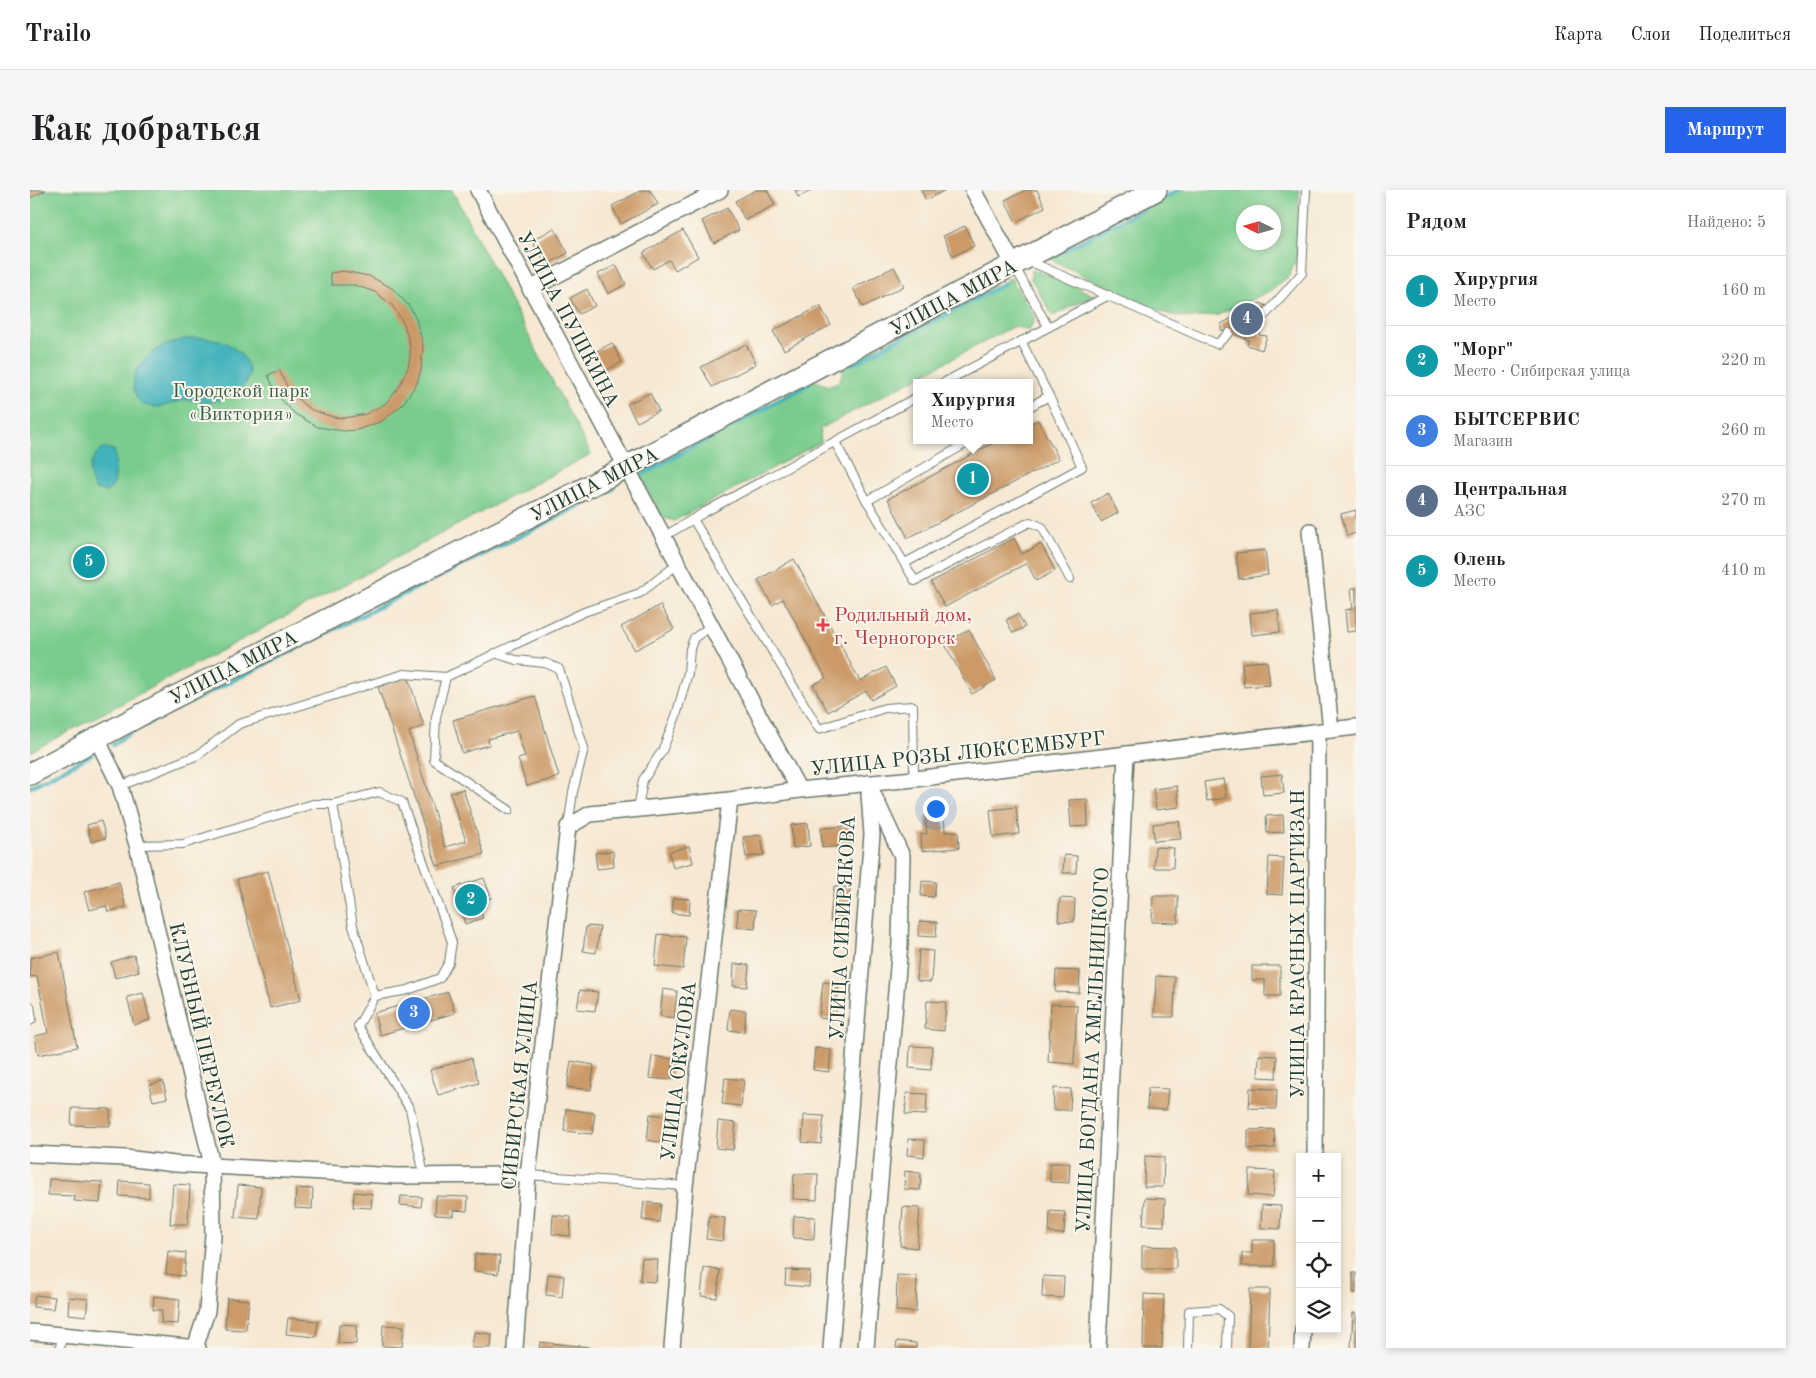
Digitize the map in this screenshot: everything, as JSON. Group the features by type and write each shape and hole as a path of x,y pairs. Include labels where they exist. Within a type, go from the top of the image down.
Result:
{"main road":[{"name":"УЛИЦА МИРА","path":"30,774 167,701 626,468 1156,190"}],"street":[{"name":"УЛИЦА ПУШКИНА","path":"478,190 799,790"},
{"path":"530,289 720,190"},
{"path":"973,190 1019,262"},
{"name":"УЛИЦА КРАСНЫХ ПАРТИЗАН","path":"1310,531 1325,731 1315,1153"},
{"name":"УЛИЦА РОЗЫ ЛЮКСЕМБУРГ","path":"568,827 590,814 730,800 799,790 914,779 1356,728"},
{"name":"КЛУБНЫЙ ПЕРЕУЛОК","path":"97,739 120,786 136,845 212,1165 213,1235 208,1302 196,1348"},
{"name":"УЛИЦА БОГДАНА ХМЕЛЬНИЦКОГО","path":"1098,1348 1126,754"},
{"name":"УЛИЦА СИБИРЯКОВА","path":"831,1348 871,852 872,835 868,783"},
{"name":"УЛИЦА СИБИРЯКОВА","path":"866,1348 900,944 902,856 868,783"},
{"name":"УЛИЦА ОКУЛОВА","path":"672,1348 685,1186 730,800"},
{"name":"СИБИРСКАЯ УЛИЦА","path":"515,1348 528,1176 568,827"},
{"path":"30,1154 125,1158 175,1164 397,1176 528,1176"},
{"path":"30,1332 61,1341 196,1348"},
{"path":"1302,1348 1303,1333"}],"lane":[{"path":"1266,314 1302,272 1306,190"},
{"path":"1019,262 1109,295 1217,344 1229,333"},
{"path":"1019,262 1048,327"},
{"path":"950,379 1109,295"},
{"path":"905,563 1082,467 1021,341"},
{"path":"1033,405 1049,396"},
{"path":"663,537 913,399"},
{"path":"835,442 867,501 915,581 1030,522 1042,528 1070,579"},
{"path":"867,501 965,444"},
{"path":"693,519 820,729 885,708 913,706 914,779"},
{"path":"120,786 198,755 239,724 404,674 446,677 554,628 584,612 640,593 678,564"},
{"path":"638,809 643,780 662,751 676,716 688,673 690,649 694,638 711,626"},
{"path":"495,654 516,660 545,663 560,669 584,748 573,792 568,827"},
{"path":"446,677 436,717 434,760 509,810"},
{"path":"136,845 183,844 313,804 333,804 380,792 402,802 452,942 449,962 440,978 408,990 375,996"},
{"path":"333,804 354,926 375,996 358,1026 410,1109 424,1175"},
{"path":"30,1006 32,1019 30,1022"},
{"path":"528,1176 685,1186"},
{"path":"1188,1348 1189,1311 1220,1310 1228,1316 1227,1348"}],"green space":[{"name":"Городской парк «Виктория»","path":"30,190 452,190 591,454 30,752"},
{"path":"1177,190 1299,190 1297,257 1289,276 1272,290 1218,315 1191,318 1167,314 1135,301 1048,258"},
{"path":"1031,270 1052,275 1093,295 1053,316 1031,279"},
{"path":"1011,278 1035,318 1029,331 1014,326 820,429 821,442 674,521 661,515 638,473 812,380 830,386 839,382 846,363"}],"water":[{"path":"209,338 232,346 248,365 248,379 244,386 230,396 214,401 183,400 159,407 143,405 136,395 134,377 144,360 161,347 176,341"},
{"path":"105,448 114,450 115,461 114,483 106,492 95,489 90,471 95,456"}],"building":[{"path":"30,190 46,190 30,198"},
{"path":"642,190 650,190 658,204 621,224 612,206"},
{"path":"756,190 767,190 775,205 745,220 735,201"},
{"path":"795,190 813,190 798,197"},
{"path":"921,190 945,190 926,200"},
{"path":"1026,190 1037,190 1045,207 1016,222 1005,200"},
{"path":"727,208 739,230 714,243 702,221"},
{"path":"965,226 974,246 953,256 943,236"},
{"path":"554,228 568,253 546,265 532,241"},
{"path":"683,230 698,257 675,270 669,260 653,269 643,253"},
{"path":"616,265 626,284 608,294 598,274"},
{"path":"894,267 904,286 863,307 853,288"},
{"path":"343,271 369,276 392,288 410,307 416,319 423,344 421,370 417,383 402,405 382,421 357,430 344,431 318,427 295,414 277,395 268,375 279,370 288,388 303,404 312,410 333,417 344,418 366,414 385,404 399,387 408,367 410,356 410,345 404,324 392,305 375,292 354,285 332,285 330,273"},
{"path":"587,289 595,306 579,314 570,298"},
{"path":"1261,303 1268,307 1259,335 1267,336 1262,350 1247,345 1249,340 1221,330 1221,324"},
{"path":"820,306 831,325 784,350 773,331"},
{"path":"612,343 622,362 605,371 595,352"},
{"path":"746,344 756,364 712,387 701,367"},
{"path":"650,393 659,411 637,422 627,404"},
{"path":"1038,420 1059,459 908,538 888,499 991,444 1033,444 1033,422"},
{"path":"1108,493 1118,513 1101,522 1091,503"},
{"path":"1356,510 1356,533 1347,536 1341,514"},
{"path":"1014,538 1022,554 1041,544 1055,571 1036,581 1027,563 945,607 931,582"},
{"path":"1265,550 1268,575 1239,579 1236,553"},
{"name":"Родильный дом, г. Черногорск","path":"794,559 860,681 886,667 896,686 871,700 866,691 828,712 813,685 826,678 783,599 772,605 758,580"},
{"path":"1351,588 1356,588 1356,631 1347,632 1345,610 1353,609"},
{"path":"660,605 674,629 635,650 621,627"},
{"path":"1278,610 1280,632 1252,635 1250,613"},
{"path":"1018,614 1025,627 1013,633 1006,620"},
{"path":"969,630 996,680 972,694 944,643"},
{"path":"1267,661 1270,685 1244,687 1242,663"},
{"path":"408,677 424,726 409,732 445,847 466,841 450,793 463,789 484,854 437,866 378,687"},
{"path":"535,696 559,777 527,786 518,759 525,757 517,731 488,739 489,745 462,753 453,720"},
{"path":"1282,774 1284,793 1263,795 1261,776"},
{"path":"1223,779 1226,798 1207,801 1204,782"},
{"path":"1177,786 1179,807 1156,810 1153,789"},
{"path":"1087,799 1088,826 1071,827 1069,800"},
{"path":"1016,807 1019,834 993,837 990,810"},
{"path":"944,814 945,832 958,831 959,848 922,851 921,834 927,834 925,816"},
{"path":"1283,815 1284,832 1267,833 1266,816"},
{"path":"101,821 106,838 91,842 87,825"},
{"path":"1179,821 1181,839 1154,841 1153,824"},
{"path":"808,823 810,846 793,848 791,825"},
{"path":"851,826 852,845 822,848 821,828"},
{"path":"761,835 764,855 746,857 743,837"},
{"path":"689,846 693,863 673,868 669,852"},
{"path":"1155,847 1174,848 1173,868 1154,868"},
{"path":"613,851 614,867 597,869 595,853"},
{"path":"1064,855 1077,856 1076,873 1063,873"},
{"path":"1269,857 1284,858 1282,895 1267,894"},
{"path":"268,871 301,1000 270,1008 237,879"},
{"path":"484,878 491,898 478,902 483,918 465,924 454,888"},
{"path":"922,881 936,882 934,897 921,896"},
{"path":"119,882 126,907 108,912 106,906 89,910 84,892"},
{"path":"834,886 850,888 846,923 830,921"},
{"path":"1153,896 1178,896 1178,923 1152,922"},
{"path":"673,898 690,899 689,915 672,913"},
{"path":"1060,898 1075,899 1074,922 1058,921"},
{"path":"738,909 756,910 755,929 737,927"},
{"path":"920,921 937,922 936,937 918,936"},
{"path":"586,926 600,927 596,953 583,951"},
{"path":"658,934 686,937 683,969 655,966"},
{"path":"919,950 933,951 931,982 917,981"},
{"path":"59,952 77,1047 38,1055 35,1036 48,1033 37,976 30,977 30,958"},
{"path":"134,955 139,971 115,978 111,962"},
{"path":"734,964 749,965 747,987 733,986"},
{"path":"1252,966 1280,966 1280,996 1265,996 1265,980 1252,980"},
{"path":"1056,970 1080,971 1079,993 1055,992"},
{"path":"1156,976 1175,977 1174,1017 1154,1017"},
{"path":"823,982 839,984 835,1020 819,1018"},
{"path":"663,989 677,991 674,1018 660,1016"},
{"path":"580,990 598,992 595,1011 577,1009"},
{"path":"448,992 455,1013 380,1035 374,1013"},
{"path":"143,993 150,1020 134,1025 127,997"},
{"path":"927,1001 946,1002 944,1031 925,1029"},
{"path":"1051,1004 1077,1005 1074,1064 1048,1062"},
{"path":"730,1009 746,1011 744,1032 728,1030"},
{"path":"910,1046 932,1047 931,1070 909,1068"},
{"path":"815,1048 831,1050 829,1072 813,1070"},
{"path":"1259,1055 1277,1056 1276,1078 1258,1077"},
{"path":"652,1056 674,1059 671,1080 649,1078"},
{"path":"471,1058 479,1083 438,1095 430,1070"},
{"path":"571,1061 594,1065 591,1090 567,1087"},
{"path":"725,1078 744,1080 741,1106 722,1104"},
{"path":"163,1081 167,1098 153,1101 149,1085"},
{"path":"1054,1088 1071,1089 1070,1110 1053,1110"},
{"path":"1148,1088 1168,1089 1166,1110 1147,1109"},
{"path":"1250,1088 1277,1089 1276,1109 1249,1108"},
{"path":"907,1093 927,1094 926,1115 905,1114"},
{"path":"72,1108 110,1109 110,1126 71,1125"},
{"path":"566,1109 595,1113 592,1134 564,1131"},
{"path":"650,1114 667,1116 664,1143 647,1140"},
{"path":"804,1115 824,1116 821,1144 802,1142"},
{"path":"718,1121 736,1123 733,1150 716,1148"},
{"path":"1274,1129 1275,1148 1248,1149 1248,1130"},
{"path":"908,1139 925,1140 924,1157 907,1155"},
{"path":"1145,1156 1164,1157 1163,1187 1144,1187"},
{"path":"1050,1163 1070,1163 1069,1183 1050,1182"},
{"path":"1250,1170 1275,1171 1273,1197 1248,1195"},
{"path":"905,1171 921,1173 920,1190 904,1189"},
{"path":"794,1174 818,1174 817,1200 793,1199"},
{"path":"49,1179 102,1182 100,1203 74,1201 75,1196 48,1195"},
{"path":"120,1181 149,1183 149,1198 119,1196"},
{"path":"173,1184 190,1185 188,1224 170,1224"},
{"path":"238,1185 261,1187 259,1219 235,1217"},
{"path":"296,1188 313,1189 312,1209 295,1208"},
{"path":"354,1192 372,1194 371,1208 353,1207"},
{"path":"401,1196 422,1197 421,1207 400,1205"},
{"path":"436,1196 468,1197 467,1211 453,1210 453,1216 435,1215"},
{"path":"1145,1198 1165,1199 1164,1226 1143,1225"},
{"path":"644,1202 661,1204 659,1222 642,1220"},
{"path":"1262,1205 1281,1206 1280,1229 1261,1228"},
{"path":"903,1207 920,1208 917,1248 900,1246"},
{"path":"1050,1211 1065,1212 1064,1234 1049,1233"},
{"path":"553,1215 571,1217 570,1236 552,1234"},
{"path":"709,1216 725,1218 723,1241 706,1239"},
{"path":"794,1216 815,1217 814,1239 793,1238"},
{"path":"1252,1240 1274,1240 1274,1266 1242,1266 1242,1253 1252,1253"},
{"path":"1142,1246 1176,1247 1176,1269 1142,1269"},
{"path":"168,1251 186,1253 184,1276 166,1274"},
{"path":"475,1254 500,1256 498,1274 474,1271"},
{"path":"642,1258 658,1260 656,1282 640,1281"},
{"path":"704,1268 720,1270 717,1298 701,1296"},
{"path":"786,1270 810,1271 809,1287 785,1285"},
{"path":"1353,1273 1356,1273 1356,1293 1353,1293"},
{"path":"548,1274 564,1276 562,1297 546,1295"},
{"path":"897,1275 917,1276 916,1312 896,1311"},
{"path":"1043,1276 1064,1277 1063,1298 1042,1297"},
{"path":"1250,1289 1270,1289 1268,1348 1248,1348"},
{"path":"1144,1294 1164,1295 1162,1348 1143,1348"},
{"path":"35,1295 55,1297 53,1309 33,1307"},
{"path":"154,1296 180,1299 178,1324 161,1323 162,1310 153,1310"},
{"path":"69,1297 88,1299 86,1316 68,1314"},
{"path":"227,1298 249,1300 246,1330 225,1329"},
{"path":"1353,1313 1356,1313 1356,1348 1351,1348"},
{"path":"288,1318 318,1321 316,1337 286,1334"},
{"path":"339,1324 357,1325 356,1344 338,1343"},
{"path":"383,1325 404,1326 402,1347 382,1346"},
{"path":"474,1332 492,1334 491,1348 472,1348"},
{"path":"897,1341 916,1343 916,1348 896,1348"},
{"path":"540,1342 590,1347 590,1348 539,1348"}],"waterway":[{"path":"1051,257 1179,190"},
{"path":"852,364 1004,284"},
{"path":"643,474 809,384"},
{"path":"113,745 131,732 172,711 613,489"},
{"path":"30,787 93,754"}],"place":[{"name":"Центральная","path":"1247,319"},
{"name":"Хирургия","path":"973,479"},
{"name":"Олень","path":"89,562"},
{"name":"Родильный дом, г. Черногорск","path":"823,625"},
{"name":"\"Морг\"","path":"471,900"},
{"name":"БЫТСЕРВИС","path":"414,1013"}]}
